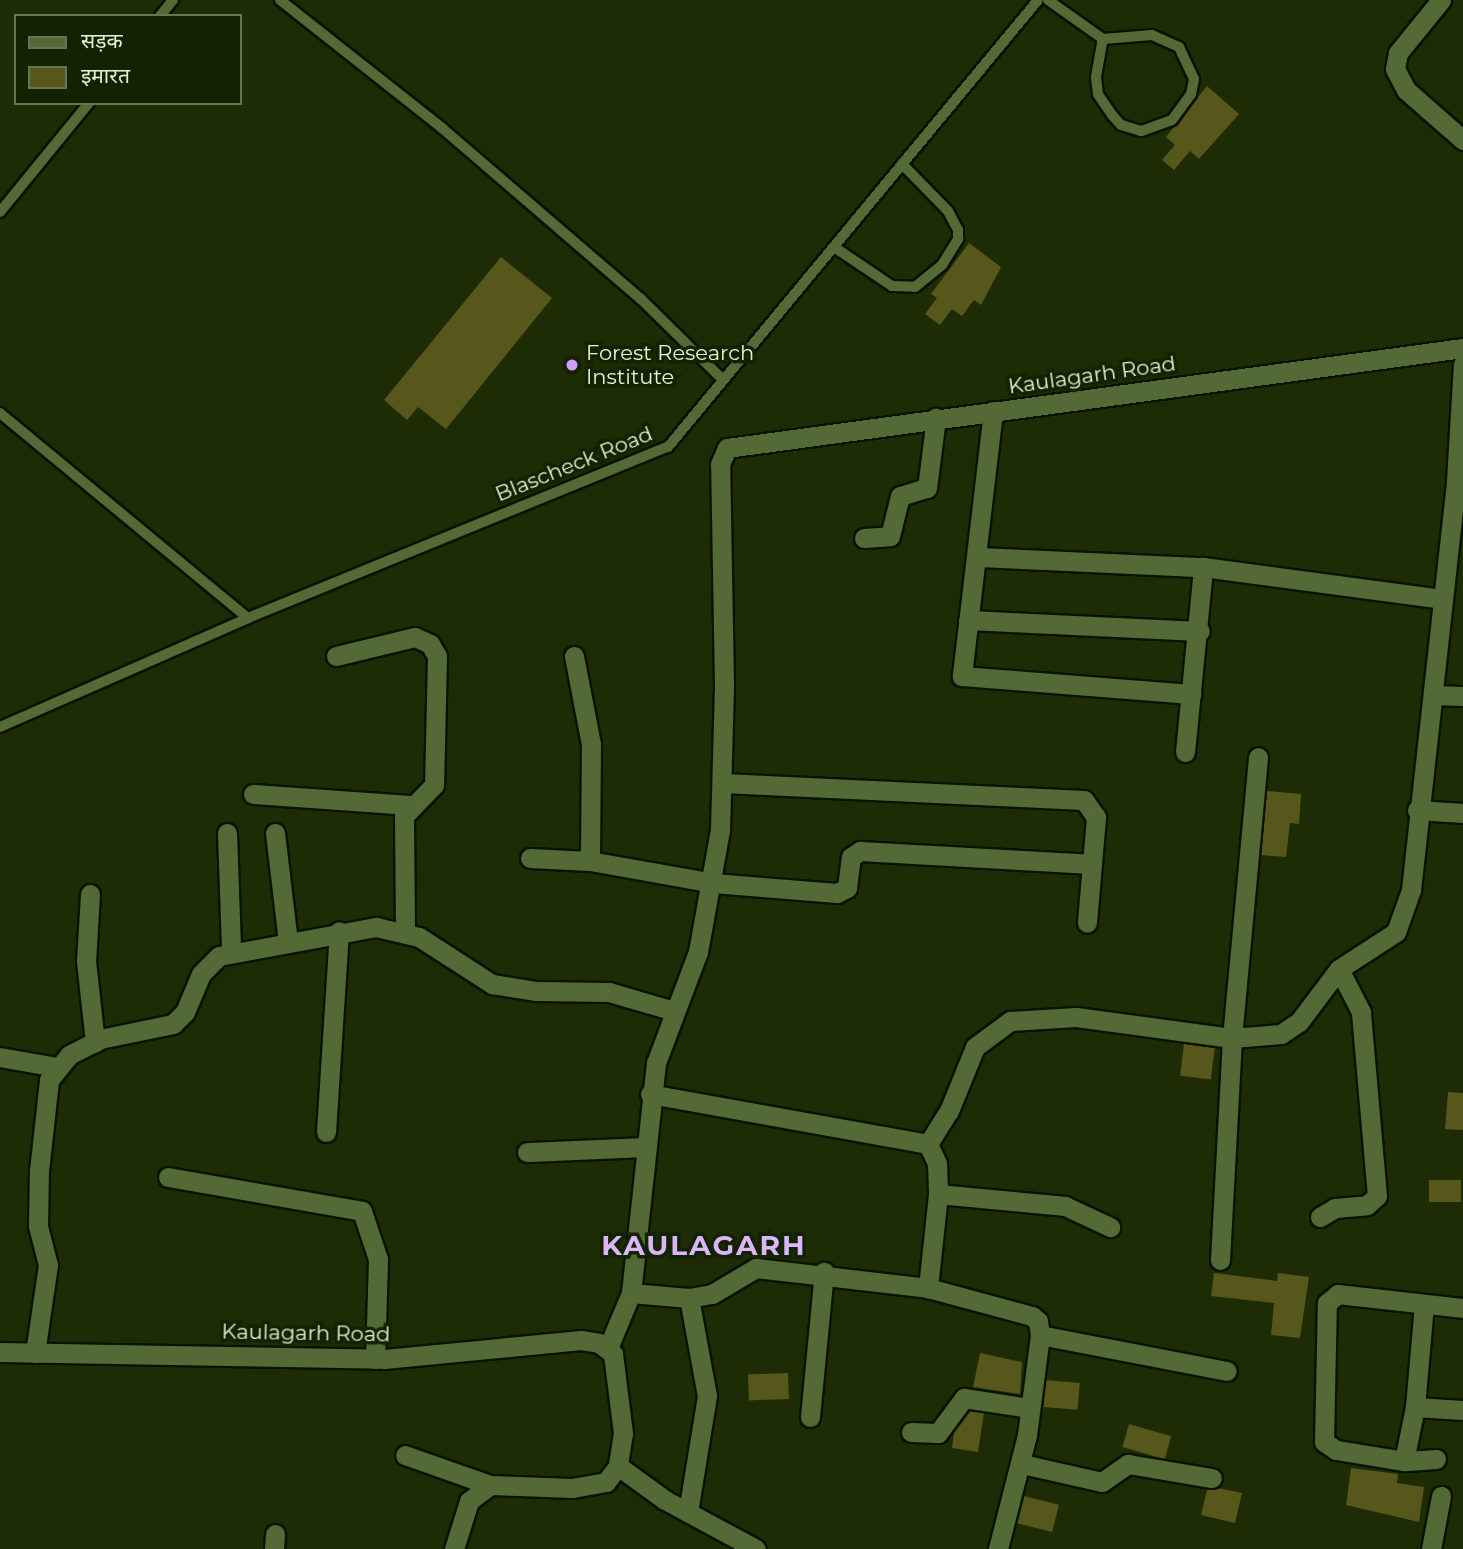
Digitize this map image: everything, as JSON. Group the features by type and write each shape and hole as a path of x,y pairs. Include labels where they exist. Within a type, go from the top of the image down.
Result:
{"street":[{"path":"1441,0 1398,53 1395,69 1406,90 1463,140"},
{"name":"Kaulagarh Road","path":"723,783 720,464 727,448 1463,348"},
{"path":"928,1144 950,1111 975,1047 1010,1021 1076,1017 1232,1038 1291,1029 1339,970 1384,942 1401,921 1411,890 1417,810 1460,482 1463,364"},
{"path":"993,411 979,557 960,669 966,678 1191,694"},
{"path":"864,538 890,536 900,495 927,488 936,418"},
{"path":"979,557 1203,567 1443,599"},
{"path":"1185,752 1200,631 1203,567"},
{"path":"968,620 1200,631"},
{"path":"336,656 415,637 430,644 437,656 434,785 411,805 404,816 405,931"},
{"path":"574,656 591,744 590,861"},
{"path":"1433,695 1463,696"},
{"path":"1220,1260 1232,1038 1258,757"},
{"path":"405,1455 490,1486 587,1488 606,1482 618,1466 623,1433 620,1392 615,1362 608,1348 631,1293 650,1094 674,1011 698,951 713,883 723,783 1084,800 1096,817 1087,923"},
{"path":"253,794 411,805"},
{"path":"1417,810 1463,813"},
{"path":"227,833 231,950"},
{"path":"275,834 288,942"},
{"path":"530,858 590,861 713,883 844,892 852,857 860,851 1092,864"},
{"path":"90,894 86,961 95,1043"},
{"path":"35,1353 46,1304 48,1265 38,1226 38,1171 44,1097 56,1067 95,1043 173,1024 210,963 231,950 376,927 405,931 492,984 536,991 609,992 674,1011"},
{"path":"326,1132 339,931"},
{"path":"1320,1217 1335,1208 1367,1205 1377,1196 1361,1012 1339,970"},
{"path":"0,1057 56,1067"},
{"path":"650,1094 928,1144"},
{"path":"928,1144 937,1163 938,1194 928,1288"},
{"path":"527,1152 647,1147"},
{"path":"168,1177 362,1211 378,1259 375,1359"},
{"path":"938,1194 1065,1206 1110,1227"},
{"path":"631,1293 690,1298 712,1294 756,1268 824,1272 928,1288 1026,1313 1038,1321 1040,1335 1022,1464 998,1549"},
{"path":"810,1417 824,1272"},
{"path":"1436,1459 1404,1461 1336,1450 1324,1442 1326,1310 1332,1296 1338,1294 1463,1308"},
{"path":"688,1513 707,1396 690,1298"},
{"path":"1404,1461 1415,1407 1424,1304"},
{"path":"1040,1335 1227,1371"},
{"name":"Kaulagarh Road","path":"0,1352 375,1359 529,1342 581,1340 608,1348"},
{"path":"911,1432 938,1433 964,1398 1030,1408"},
{"path":"1415,1407 1463,1409"},
{"path":"1022,1464 1102,1482 1128,1464 1212,1478"},
{"path":"618,1466 688,1513 745,1546"},
{"path":"454,1549 469,1501 490,1486"},
{"path":"1431,1549 1441,1496"}],"lane":[{"path":"162,14 173,0"},
{"path":"280,0 442,128 641,299 723,380"},
{"name":"Blascheck Road","path":"0,727 248,618 668,447 1038,0"},
{"path":"1048,0 1103,39 1152,35 1179,47 1194,79 1191,94 1172,120 1141,131 1121,125 1112,116 1097,85 1097,63 1103,39"},
{"path":"0,212 87,105"},
{"path":"834,247 891,286 915,287 942,265 958,239 954,220 902,164"},
{"path":"0,413 248,618"}],"building":[{"path":"1207,86 1239,114 1199,159 1190,151 1174,170 1162,160 1175,145 1166,137"},
{"path":"969,243 1001,267 981,305 974,300 962,316 952,309 940,325 925,314 937,298 931,294"},
{"path":"501,257 552,298 446,429 418,407 407,420 384,400"},
{"path":"1267,791 1301,794 1299,824 1290,823 1286,857 1261,855"},
{"path":"1184,1044 1215,1048 1211,1080 1180,1076"},
{"path":"1448,1092 1463,1093 1463,1130 1445,1129"},
{"path":"1429,1180 1461,1180 1461,1202 1429,1202"},
{"path":"1214,1273 1277,1281 1278,1273 1309,1277 1300,1338 1271,1335 1274,1303 1211,1296"},
{"path":"980,1353 1022,1362 1020,1394 973,1387"},
{"path":"788,1373 789,1399 749,1400 748,1374"},
{"path":"1046,1380 1080,1383 1078,1410 1044,1407"},
{"path":"969,1411 984,1413 978,1452 952,1448 954,1432"},
{"path":"1129,1424 1171,1436 1165,1459 1122,1447"},
{"path":"1351,1468 1398,1474 1397,1483 1424,1487 1419,1522 1346,1505"},
{"path":"1218,1488 1242,1493 1235,1523 1201,1515 1207,1490"},
{"path":"1024,1496 1059,1505 1052,1532 1017,1523"}],"place":[{"name":"Forest Research Institute","path":"572,365"}],"district":[{"name":"KAULAGARH","path":"704,1245"}]}
